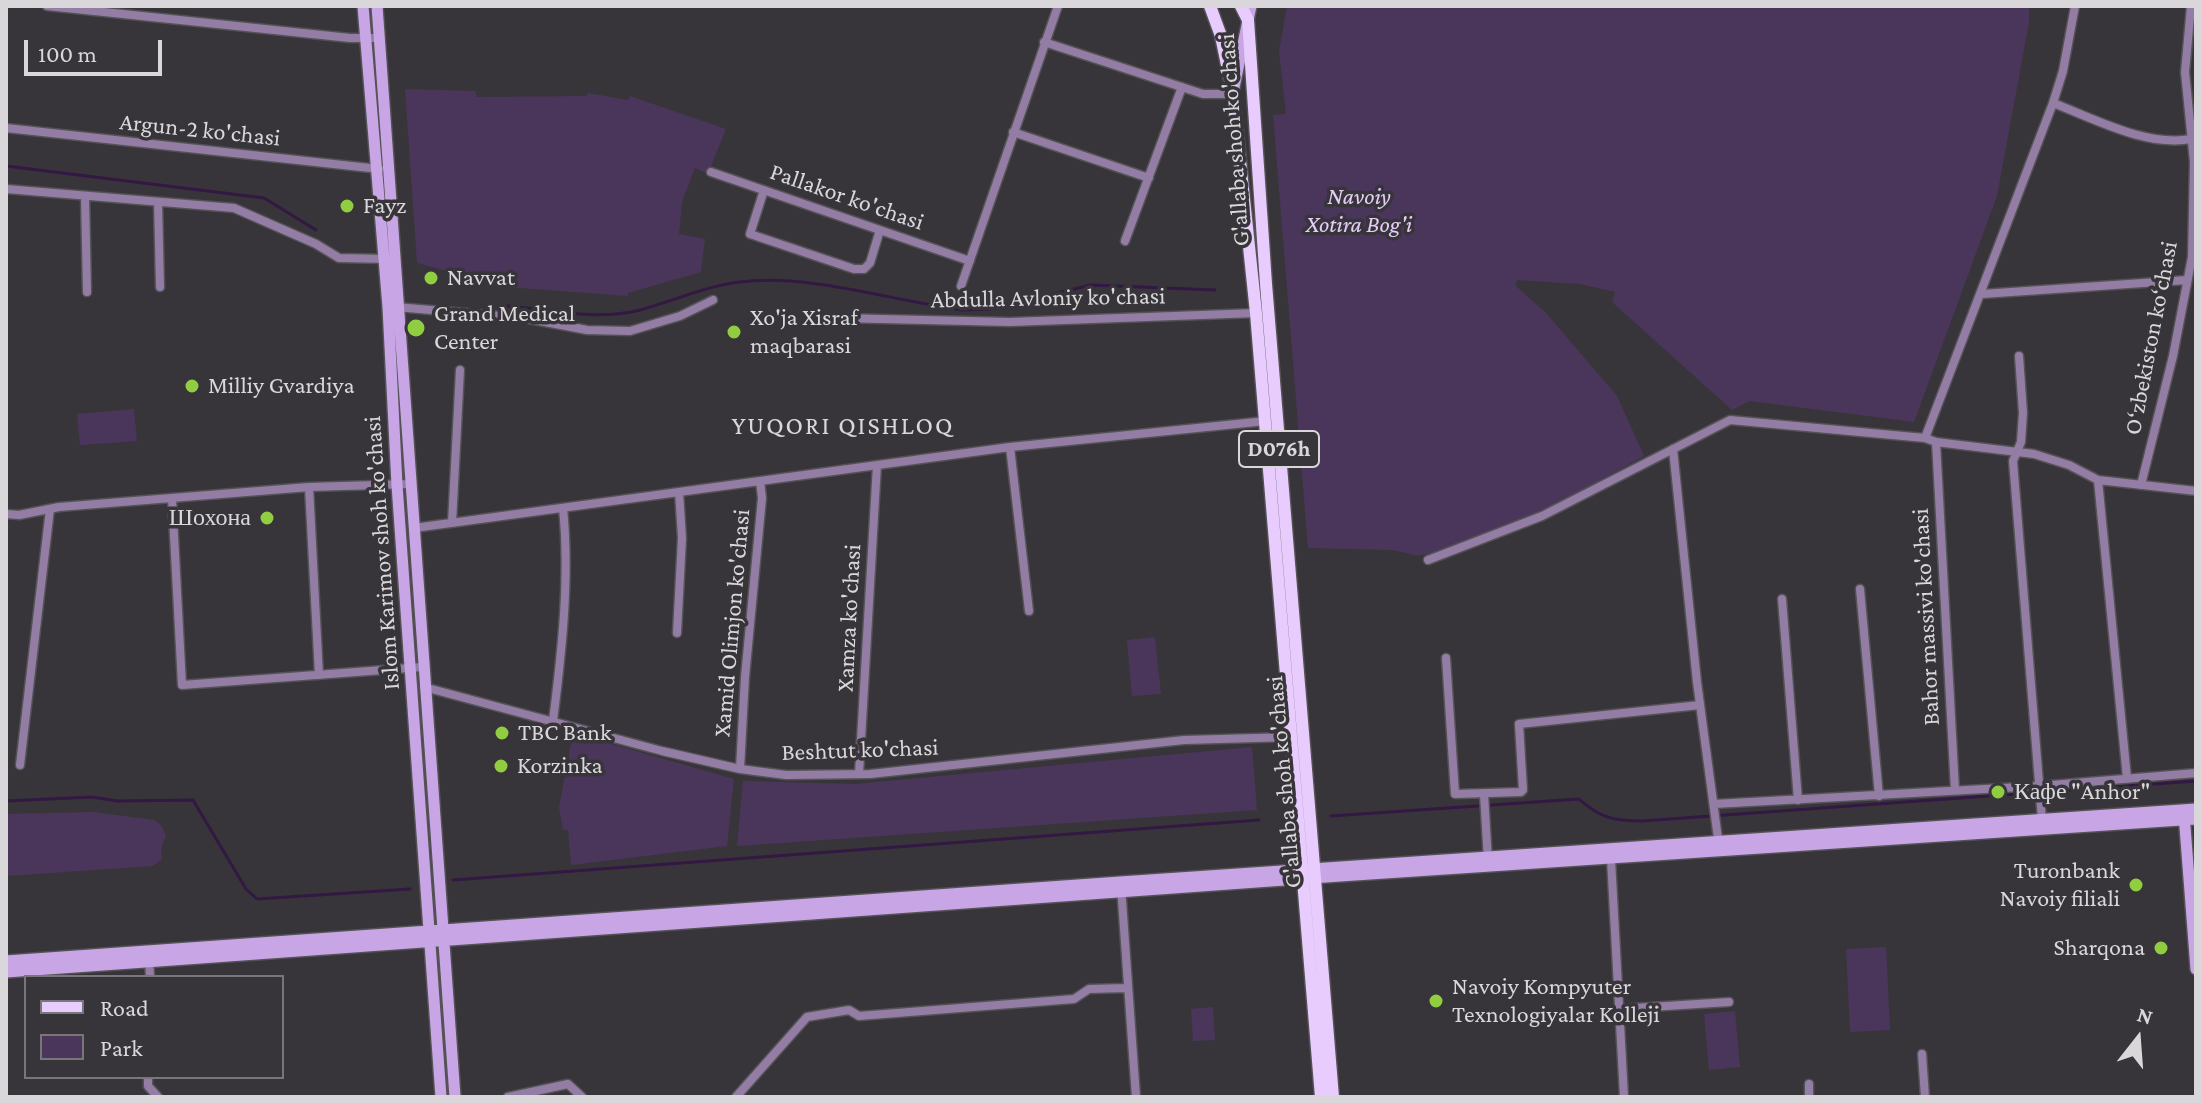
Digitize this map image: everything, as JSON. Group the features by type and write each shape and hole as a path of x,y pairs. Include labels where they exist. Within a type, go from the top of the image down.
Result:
{"main road":[{"name":"Islom Karimov shoh ko'chasi","path":"363,6 388,307 397,485 417,668 424,687 455,1097"},
{"name":"Islom Karimov shoh ko'chasi","path":"377,6 401,307 414,528 417,668 441,1097"},
{"path":"1210,6 1221,36 1233,94"},
{"path":"1241,6 1248,20"},
{"name":"D076h","path":"1248,20 1251,6"},
{"name":"G'allaba shoh ko'chasi","path":"1248,20 1233,94 1266,421 1292,737 1307,874 1318,919 1333,1097"},
{"name":"G'allaba shoh ko'chasi","path":"1248,20 1307,874"},
{"path":"1488,863 1611,859 1719,846 2042,820 2191,813"},
{"path":"6,972 149,956 430,935 2191,813"},
{"path":"2191,813 2196,969"},
{"path":"1307,874 1321,1097"},
{"path":"6,961 149,956"}],"street":[{"path":"47,6 380,38"},
{"path":"961,286 1058,6"},
{"path":"1925,438 2053,103 2063,71 2075,6"},
{"name":"O‘zbekiston ko‘chasi","path":"2141,485 2194,257 2194,162 2185,72 2191,6"},
{"path":"1044,42 1214,96 1233,94"},
{"path":"2185,72 2196,73"},
{"path":"1125,241 1182,87"},
{"path":"2053,103 2121,129 2171,142 2191,139"},
{"name":"Argun-2 ko'chasi","path":"6,128 390,169"},
{"path":"1013,132 1149,178"},
{"name":"Pallakor ko'chasi","path":"711,172 970,261"},
{"path":"6,189 234,208 316,244 339,258 397,259"},
{"path":"764,190 750,234 854,269 864,269 870,263 880,230"},
{"path":"85,196 87,292"},
{"path":"158,202 160,287"},
{"path":"1982,294 2187,280"},
{"path":"388,307 524,318 587,330 630,331 680,316 713,300"},
{"name":"Abdulla Avloniy ko'chasi","path":"839,318 1010,322 1256,313"},
{"path":"2019,356 2023,413 2021,442 2013,461 2042,820"},
{"path":"452,523 460,370"},
{"path":"1428,560 1542,516 1730,420 1925,438 1936,442 2016,451 2069,465 2098,480 2196,491"},
{"path":"414,528 1010,447 1266,421"},
{"name":"Bahor massivi ko'chasi","path":"1936,442 1955,790"},
{"path":"1010,447 1029,611"},
{"path":"1673,449 1700,705 1719,846"},
{"name":"Xamza ko'chasi","path":"859,774 877,465"},
{"path":"2098,480 2127,778"},
{"name":"Xamid Olimjon ko'chasi","path":"740,769 745,677 762,498 760,481"},
{"path":"6,514 309,487 411,484"},
{"path":"309,487 319,675"},
{"path":"677,633 682,538 679,492"},
{"path":"172,498 182,685 417,668"},
{"path":"553,721 564,610 566,541 563,508"},
{"path":"20,765 50,509"},
{"path":"1860,589 1879,796"},
{"path":"1782,599 1798,800"},
{"path":"1446,658 1455,794 1523,790 1519,724 1700,705"},
{"name":"Beshtut ko'chasi","path":"424,687 662,751 740,769 786,775 859,774 1184,740 1292,737"},
{"path":"1714,804 2039,786 2196,773"},
{"path":"1484,794 1488,863"},
{"path":"1611,859 1624,1097"},
{"path":"1121,887 1136,1097"},
{"path":"149,956 150,975"},
{"path":"736,1097 807,1017 849,1010 859,1016 1074,999 1089,989 1126,988"},
{"path":"1619,1009 1729,1002"},
{"path":"1922,1054 1925,1097"},
{"path":"148,1079 148,1086 158,1097"},
{"path":"508,1097 568,1084 582,1097"},
{"path":"1809,1084 1809,1097"}],"green space":[{"name":"Navoiy Xotira Bog'i","path":"1287,6 2029,6 2029,22 1997,196 1914,422 1750,401 1732,410 1612,302 1615,292 1580,284 1517,280 1516,286 1546,313 1617,396 1644,456 1533,517 1434,552 1418,556 1393,550 1308,548 1273,115 1286,114 1279,51"},
{"path":"405,89 475,91 477,97 587,96 588,93 628,100 630,96 726,129 708,174 695,168 682,202 679,234 705,239 701,272 628,293 628,296 507,287 417,263"},
{"path":"134,409 137,441 80,445 77,414"},
{"path":"1155,637 1161,694 1132,696 1127,640"},
{"path":"573,733 734,779 727,846 571,865 568,830 563,830 559,807"},
{"path":"1252,747 1257,810 737,846 743,781 855,784"},
{"path":"93,812 154,820 166,835 161,848 162,859 153,866 6,876 6,814"},
{"path":"1886,947 1890,1030 1850,1032 1846,949"},
{"path":"1213,1007 1215,1040 1193,1041 1191,1009"},
{"path":"1735,1011 1740,1067 1709,1070 1704,1014"}],"waterway":[{"path":"6,166 264,198 316,230"},
{"path":"507,306 608,315 640,310 714,287 766,280 851,289 962,310 989,309 1091,285 1215,290"},
{"path":"1331,816 1579,799 1608,817 1642,821 2196,781"},
{"path":"6,801 92,797 117,801 193,800 246,889 257,899 410,889"},
{"path":"453,880 1259,820"}],"place":[{"name":"Fayz","path":"347,206"},
{"name":"Navvat","path":"431,278"},
{"name":"Grand Medical Center","path":"416,328"},
{"name":"Xo'ja Xisraf maqbarasi","path":"734,332"},
{"name":"Milliy Gvardiya","path":"192,386"},
{"name":"Шохона","path":"267,518"},
{"name":"TBC Bank","path":"502,733"},
{"name":"Korzinka","path":"501,766"},
{"name":"Кафе \"Anhor\"","path":"1998,792"},
{"name":"Turonbank Navoiy filiali","path":"2136,885"},
{"name":"Sharqona","path":"2161,948"},
{"name":"Navoiy Kompyuter Texnologiyalar Kolleji","path":"1436,1001"}],"district":[{"name":"YUQORI QISHLOQ","path":"843,426"}]}
